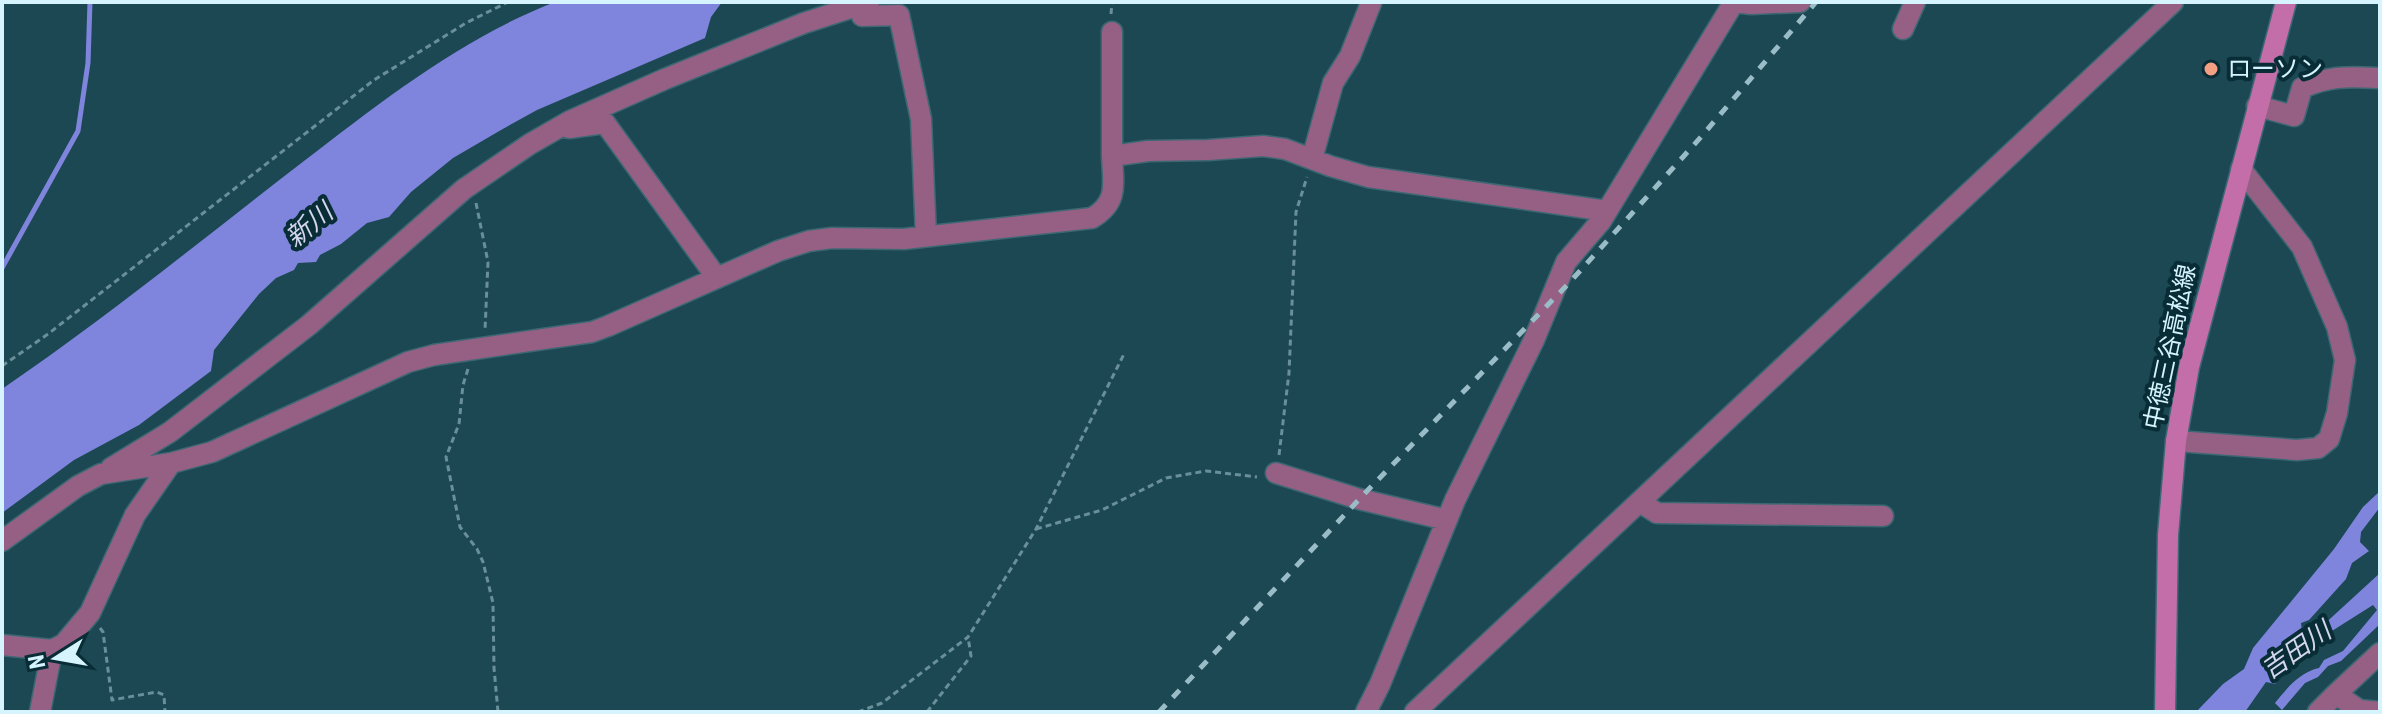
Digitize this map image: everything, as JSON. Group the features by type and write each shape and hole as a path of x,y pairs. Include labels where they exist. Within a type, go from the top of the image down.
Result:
{"main road":[{"name":"中徳三谷高松線","path":"2165,712 2168,535 2176,441 2189,367 2286,2"}],"street":[{"path":"1312,159 1333,83 1350,56 1369,2 1380,2"},
{"path":"1366,712 1447,520 1534,340 1566,262 1607,211 1734,2 1800,2"},
{"path":"1903,29 1915,2"},
{"path":"1415,712 2173,2"},
{"path":"2,541 78,486 170,432 309,325 493,167 612,101 804,23 864,3 862,16 899,15 921,119 926,236"},
{"path":"101,474 171,463 212,452 408,362 476,348 592,332 778,251 809,241 832,238 904,239 1092,218 1106,209 1113,191 1112,32"},
{"path":"2257,106 2294,116 2302,88 2322,79 2380,78"},
{"path":"555,130 605,123 717,278"},
{"path":"1112,156 1148,151 1263,146 1285,149 1368,177 1607,211"},
{"path":"2176,441 2297,450 2318,448 2329,439 2337,413 2345,360 2337,327 2302,247 2241,169"},
{"path":"2,645 52,650 64,644 90,613 135,515 171,463"},
{"path":"1276,473 1359,499 1447,520"},
{"path":"1640,502 1657,513 1883,516"},
{"path":"40,712 52,650"},
{"path":"2318,712 2380,653"},
{"path":"2336,694 2359,710 2380,712"}],"path":[{"path":"2,366 374,80 466,23 508,2"},
{"path":"1036,529 1102,510 1166,478 1206,471 1269,478 1276,473 1289,373 1296,212 1312,159"},
{"path":"469,185 478,211 488,262 484,336 476,348 463,385 459,424 446,457 460,527 483,562 493,603 498,712"},
{"path":"858,712 882,703 968,637 1036,529 1124,354"},
{"path":"90,613 103,632 112,700 157,692 164,695 165,712"},
{"path":"927,712 971,656 968,637"}],"water":[{"name":"新川","path":"555,2 722,2 711,17 705,38 537,110 501,130 453,158 411,192 389,217 367,223 341,244 320,255 316,262 298,263 294,270 276,278 259,294 214,350 211,371 139,425 74,460 2,513 2,389 117,306 333,138 424,72 488,34"},
{"name":"吉田川","path":"2380,491 2380,507 2361,532 2360,542 2369,551 2352,563 2346,579 2309,620 2301,623 2302,631 2307,635 2320,628 2380,573 2380,624 2341,661 2328,666 2318,677 2305,683 2282,710 2275,703 2284,692 2300,677 2319,668 2324,660 2343,651 2377,610 2373,605 2324,636 2296,666 2288,667 2275,684 2266,682 2245,712 2196,712 2223,684 2244,669 2253,648 2334,549 2363,507"}],"waterway":[{"path":"2,268 78,131 88,63 90,2"}],"railway":[{"path":"1159,712 1570,282 1701,137 1816,2"}],"place":[{"name":"ローソン","path":"2211,69"}]}
